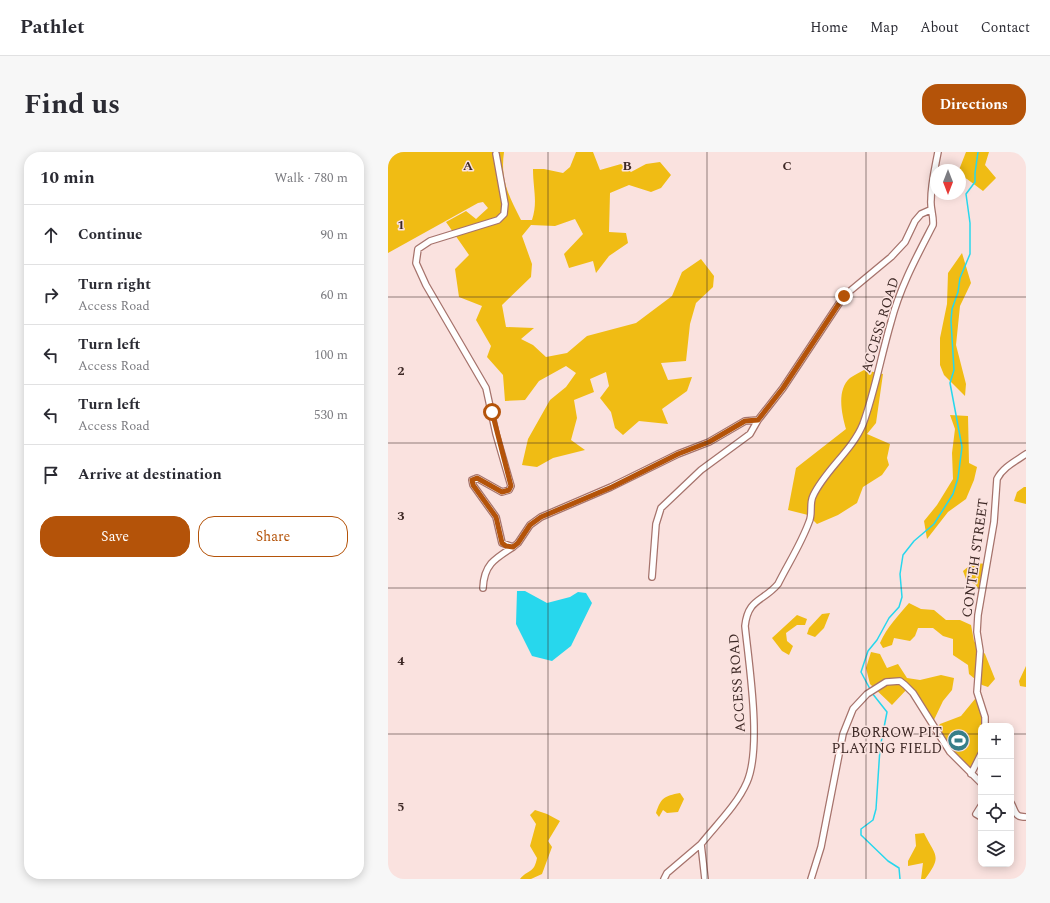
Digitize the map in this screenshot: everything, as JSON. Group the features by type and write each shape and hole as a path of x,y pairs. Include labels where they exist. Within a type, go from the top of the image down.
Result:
{"street":[{"path":"930,210 938,152"},
{"path":"496,154 505,204 504,214 498,220 430,241 418,249 416,263 426,285 486,388 496,434 511,486 509,490 502,492 477,478 472,480 473,485 496,517 502,543 506,546 513,547"},
{"name":"ACCESS ROAD","path":"652,577 656,524 661,508 701,470 750,434 758,420 783,388 844,296 891,257 905,242 921,214 930,210 934,219 933,225 909,270 891,321 883,355 862,426 842,456 823,479 812,497 812,516 805,534 778,584 774,589 755,602 749,610 745,626 753,725 749,773 745,785 734,805 701,844 667,873 664,879"},
{"path":"483,588 483,577 489,565 496,558 518,543 530,525 541,517 612,487 678,454 709,442 745,421 758,420"},
{"name":"CONTEH STREET","path":"985,723 985,717 977,692 980,651 977,632 978,615 994,522 997,478 1012,463 1026,454"},
{"path":"811,879 821,847 843,734 853,709 867,694 886,682 893,680 900,681 905,684 913,693 950,752 978,780"},
{"path":"971,774 978,759"},
{"path":"1014,815 1026,817"},
{"path":"701,844 705,879"}],"shaded area":[{"path":"388,152 504,152 503,171 506,188 521,220 532,220 534,213 535,201 533,169 544,169 563,173 570,167 576,152 593,152 600,170 621,164 631,172 646,164 660,162 671,175 661,188 651,192 629,185 610,193 609,232 626,233 628,243 609,256 596,273 593,261 569,268 564,254 583,234 575,219 555,226 531,225 522,236 532,264 531,277 502,305 506,327 534,328 521,339 533,345 546,357 567,353 587,336 636,323 672,296 682,272 701,259 714,276 713,287 696,303 690,324 686,361 661,363 668,380 692,377 687,391 662,409 668,424 639,421 623,435 615,428 611,412 600,398 609,386 606,372 590,379 594,392 574,400 577,418 571,440 585,450 553,458 537,467 522,465 528,439 550,400 566,387 576,373 566,366 539,381 525,400 505,401 503,375 487,357 491,346 476,320 482,306 459,297 455,269 469,255 446,222 466,211 476,219 488,208 483,202 478,203 388,253"},
{"path":"966,152 989,152 985,165 996,178 983,191 966,179 966,164 961,164"},
{"path":"962,253 971,283 960,306 956,345 966,384 965,396 944,375 940,365 940,338 947,304 948,273"},
{"path":"864,370 883,374 876,423 867,434 890,444 887,458 889,465 882,475 863,487 857,503 838,515 817,524 808,515 788,510 796,468 846,429 841,403 843,389 850,378"},
{"path":"950,415 968,416 969,463 977,467 974,480 966,499 948,512 927,539 924,521 937,505 953,479 952,453 955,429"},
{"path":"1026,487 1026,504 1014,501 1017,492"},
{"path":"976,563 986,564 981,592 975,584 966,579 963,571"},
{"path":"909,603 921,609 934,610 946,620 960,620 971,625 974,641 985,654 995,679 988,687 982,685 969,674 968,665 953,655 953,639 943,636 933,628 918,628 915,636 910,641 894,638 892,645 883,648 880,643 883,637"},
{"path":"830,613 824,628 815,637 807,634 809,628 822,614"},
{"path":"797,615 807,619 805,625 797,625 786,633 787,641 793,646 789,655 782,651 772,638"},
{"path":"871,652 880,654 887,668 898,664 907,678 920,680 941,675 954,678 952,690 943,701 932,724 908,688 892,705 870,684 866,668"},
{"path":"1026,666 1026,687 1020,686 1019,681"},
{"path":"979,698 984,723 978,723 978,760 971,774 936,729 940,724 961,716 975,699"},
{"path":"680,793 684,799 678,812 667,813 663,810 659,817 656,813 664,798"},
{"path":"535,810 560,821 548,841 552,847 542,874 531,879 520,879 534,867 536,863 537,858 530,846 536,824 530,815"},
{"path":"924,833 934,851 935,860 931,871 925,879 921,879 923,863 908,866 908,861 916,846 915,834"}],"water":[{"path":"517,591 525,591 547,603 570,597 578,592 586,593 592,603 571,646 552,661 532,656 516,624"}],"waterway":[{"path":"870,689 861,672 868,651 877,640 889,618 899,607 902,597 900,574 903,555 914,541 934,524 953,494 958,478 962,447 950,383 954,370 951,321 952,309 958,292 960,278 970,254 970,223 966,194 975,182 978,152"},
{"path":"872,693 887,712 880,748 876,809 873,820 861,829 861,835 888,861 899,868 900,879"}],"place":[{"name":"BORROW PIT PLAYING FIELD","path":"958,740"}],"route":[{"path":"492,412 496,434 511,486 509,490 502,492 495,490 477,478 472,480 473,485 484,498 496,517 502,543 506,546 513,547 525,534 530,525 537,519 612,487 678,454 709,442 745,421 758,420 783,388 813,340 844,296"}]}
